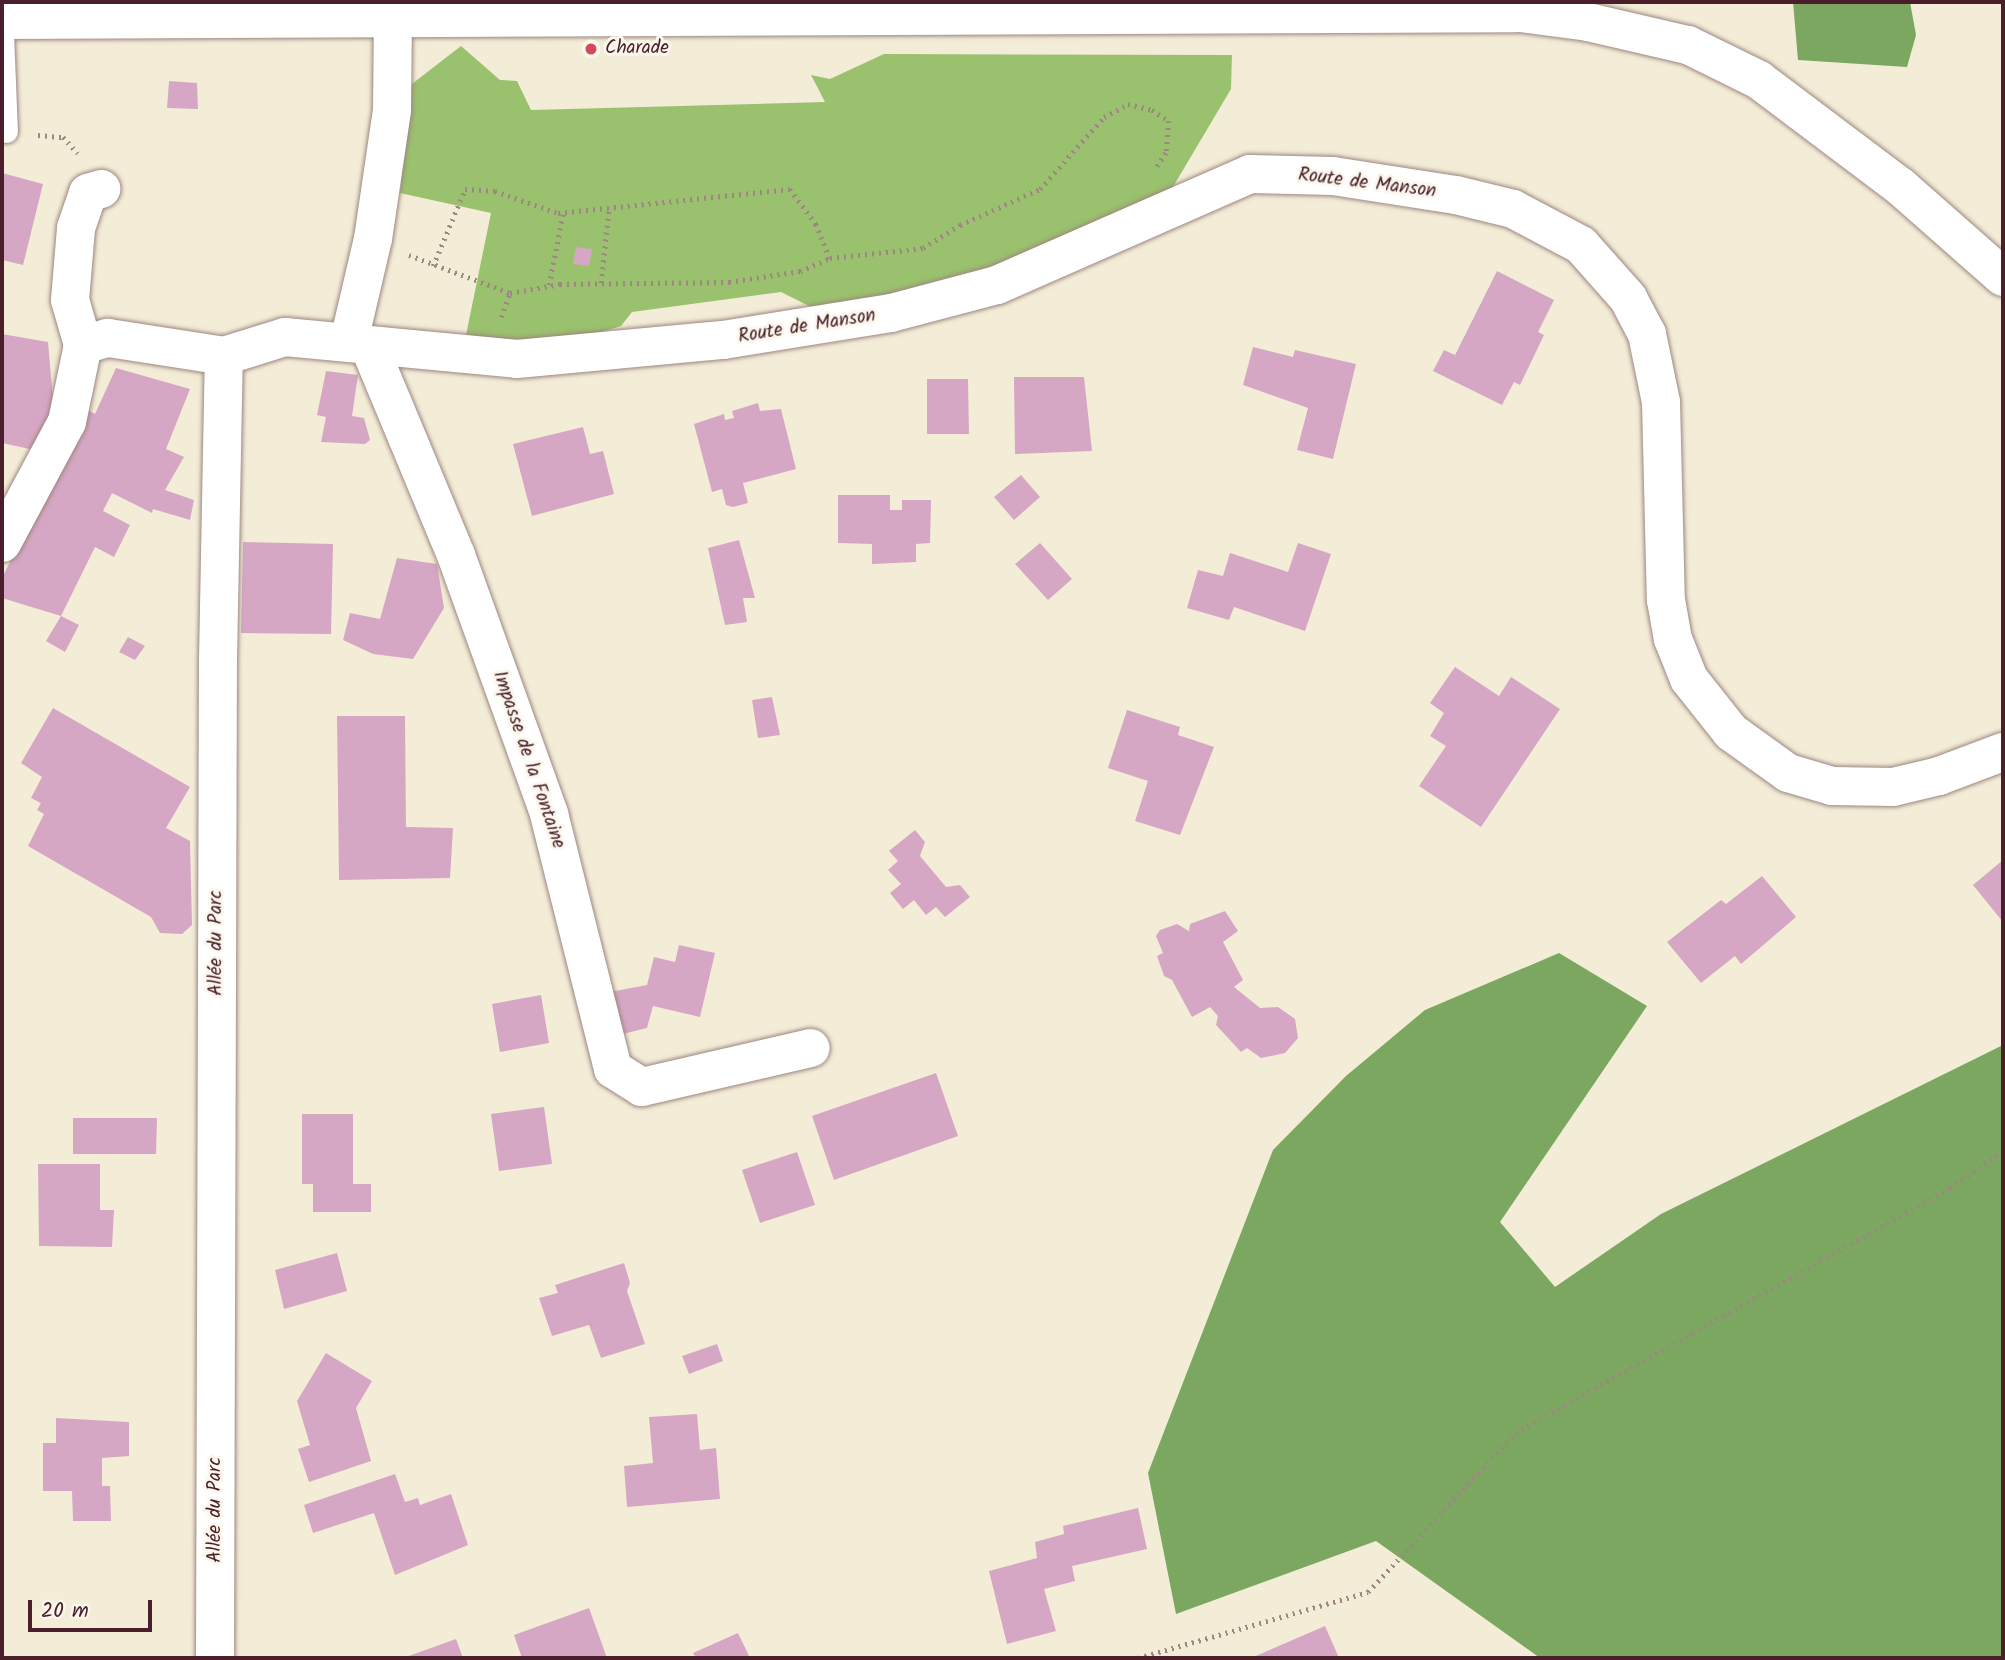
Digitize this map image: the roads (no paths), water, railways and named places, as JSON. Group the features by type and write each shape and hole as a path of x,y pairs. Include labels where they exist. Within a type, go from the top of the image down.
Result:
{"street":[{"path":"2,20 108,12 393,19 1301,17 1460,11 1588,22 1688,46 1759,80 1901,187 2003,277"},
{"path":"83,345 108,338 224,356 285,337 359,344 392,110 393,19"},
{"name":"Route de Manson","path":"359,344 486,358 572,356 671,347 891,313 998,285 1145,223 1250,174 1333,176 1456,195 1513,209 1548,224 1581,245 1628,298 1647,334 1661,402 1666,600 1673,639 1689,679 1712,712 1742,743 1788,773 1832,786 1892,787 1939,776 2003,752"},
{"path":"2,543 67,422 83,345 70,300 76,228 88,193 102,189"},
{"name":"Impasse de la Fontaine","path":"359,344 456,555 549,814 613,1069 642,1087 811,1048"},
{"name":"Allée du Parc","path":"215,1658 218,660 224,356"}],"lane":[{"path":"2,33 6,131"}],"place":[{"name":"Charade","path":"591,49"}]}
